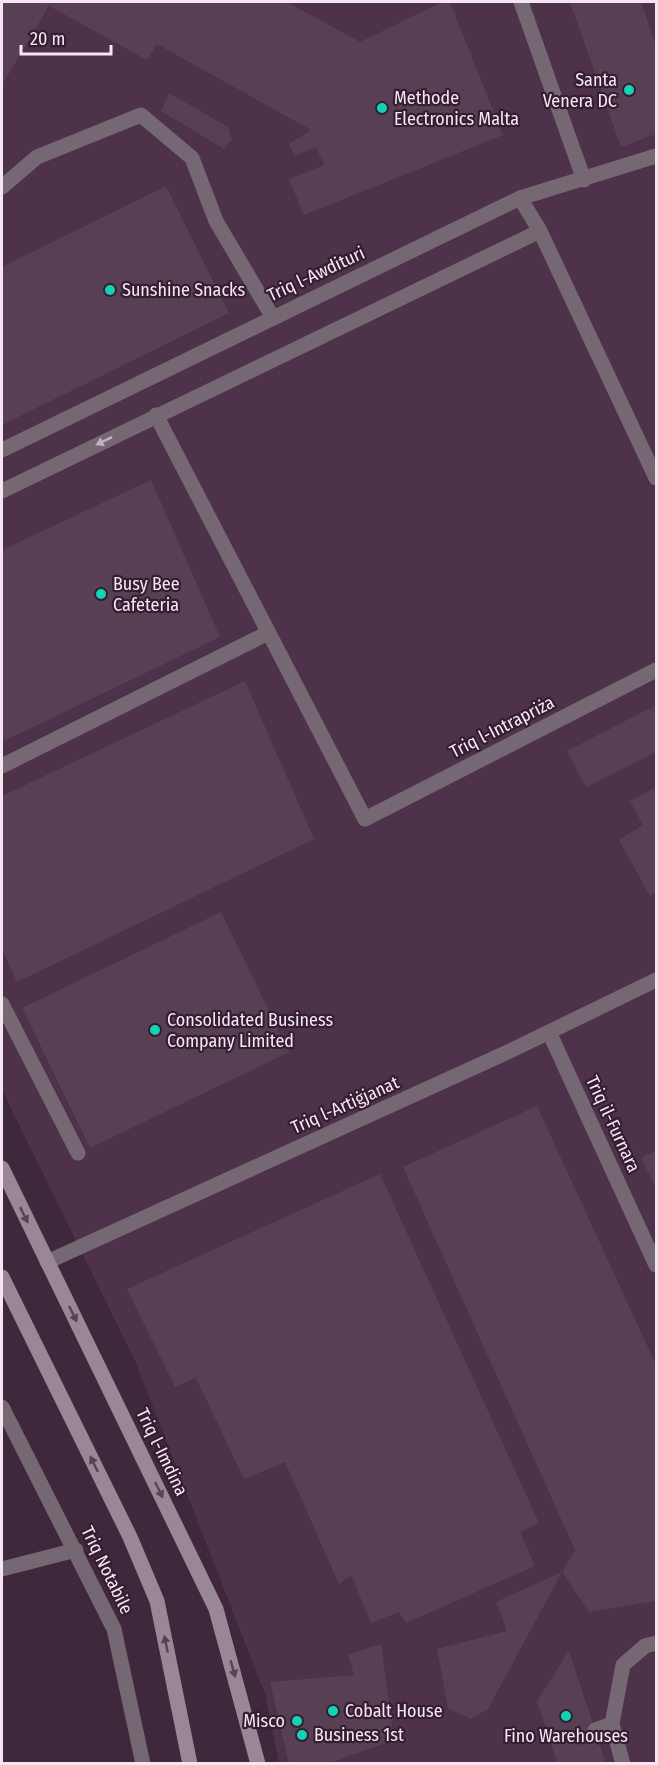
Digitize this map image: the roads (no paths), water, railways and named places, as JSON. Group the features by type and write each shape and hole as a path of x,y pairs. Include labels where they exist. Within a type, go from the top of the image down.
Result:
{"main road":[{"name":"Triq l-Imdina","path":"2,1168 216,1609 258,1764"},
{"path":"2,1277 130,1537 157,1601 190,1764"}],"street":[{"path":"521,2 584,180"},
{"path":"2,187 37,157 141,115 192,158 216,221 272,316"},
{"name":"Triq l-Awdituri","path":"2,450 272,316 520,198 657,156"},
{"path":"520,198 540,231 657,478"},
{"path":"2,491 540,231"},
{"path":"2,766 268,633 156,415"},
{"name":"Triq l-Intrapriża","path":"268,633 365,819 657,670"},
{"name":"Triq l-Artiġjanat","path":"47,1262 549,1032 657,980"},
{"path":"2,1004 78,1153"},
{"name":"Triq il-Furnara","path":"549,1032 657,1266"},
{"name":"Triq Notabile","path":"2,1407 114,1629 142,1764"},
{"path":"2,1569 76,1550"},
{"path":"623,1764 612,1724 623,1665 645,1646 657,1643"},
{"path":"595,1730 612,1724"}],"place":[{"name":"Santa Venera DC","path":"629,90"},
{"name":"Methode Electronics Malta","path":"382,108"},
{"name":"Sunshine Snacks","path":"110,290"},
{"name":"Busy Bee Cafeteria","path":"101,594"},
{"name":"Consolidated Business Company Limited","path":"155,1030"},
{"name":"Cobalt House","path":"333,1711"},
{"name":"Fino Warehouses","path":"566,1716"},
{"name":"Misco","path":"297,1721"},
{"name":"Business 1st","path":"302,1735"}]}
